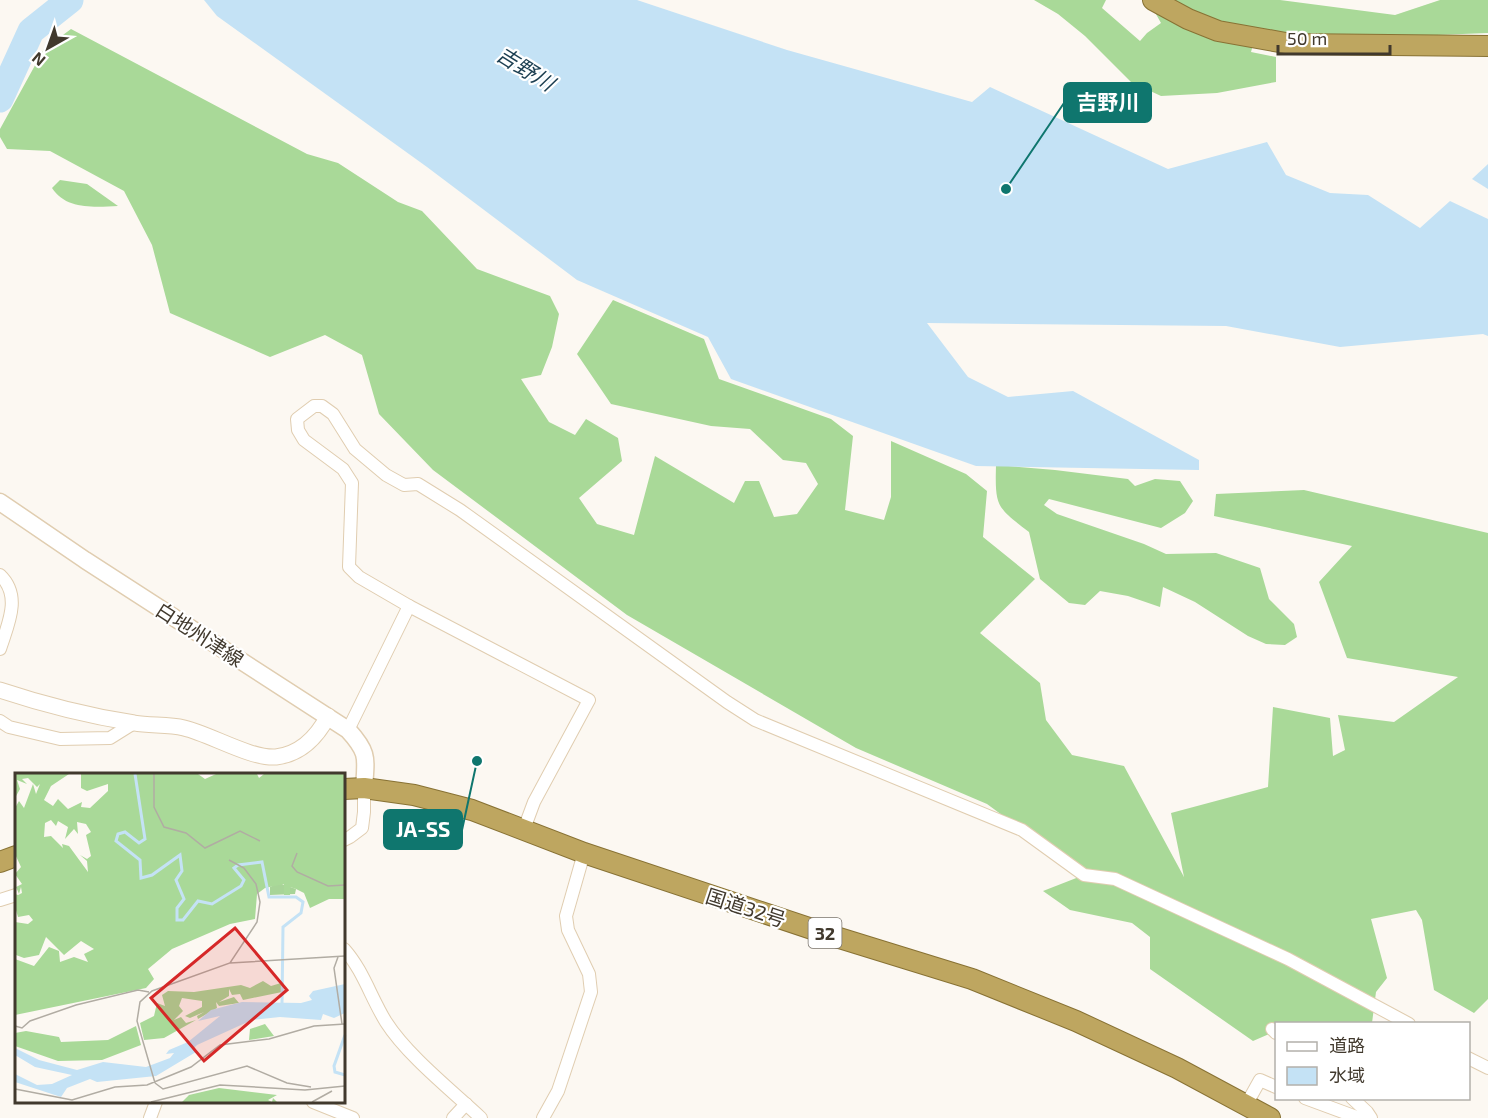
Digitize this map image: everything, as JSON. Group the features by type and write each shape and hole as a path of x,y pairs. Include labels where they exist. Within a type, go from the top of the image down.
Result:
{"highway":[{"path":"1152,0 1188,19 1218,31 1291,44 1488,46"},
{"name":"国道32号","path":"345,789 364,788 414,795 472,810 584,853 836,937 972,979 1086,1026 1177,1068 1270,1118"},
{"path":"0,862 15,856"}],"main road":[{"name":"白地州津線","path":"0,502 348,730 363,746 366,760 364,788"}],"street":[{"path":"524,829 534,802 589,700 409,606 359,577 349,567 352,483 343,469 304,440 298,430 297,419 314,406 322,406 333,414 355,449 386,475 404,485 418,484 460,510 755,720 1022,830 1084,875 1115,879 1288,959 1407,1022"},
{"path":"0,575 8,583 12,603 0,649"},
{"path":"348,730 409,606"},
{"path":"0,690 27,699 134,723 184,728 257,754 273,757 291,754 310,742 321,730 328,716"},
{"path":"0,721 9,727 60,739 110,738 134,723"},
{"path":"345,840 362,828 364,788"},
{"path":"543,1118 558,1091 591,992 589,974 568,930 566,916 584,853"},
{"path":"0,900 15,895"},
{"path":"345,951 354,960 385,1021 400,1042 481,1118"},
{"path":"1470,1059 1488,1068"},
{"path":"1246,1105 1260,1080 1275,1087"},
{"path":"1310,1100 1359,1118"},
{"path":"1354,1100 1371,1118"},
{"path":"150,1118 155,1103"},
{"path":"318,1103 353,1118"},
{"path":"453,1118 466,1104"}],"green space":[{"path":"1034,0 1106,0 1102,8 1140,41 1161,23 1148,0 1280,0 1395,15 1440,0 1488,0 1488,33 1344,37 1257,31 1251,52 1276,57 1276,82 1217,93 1161,96 1131,82 1085,36 1058,14"},
{"path":"71,29 307,154 338,163 398,202 422,211 477,269 550,296 559,314 552,347 541,375 521,379 549,422 575,435 586,419 618,438 622,461 579,498 597,524 634,535 655,456 734,503 745,481 759,481 774,517 797,514 818,484 806,463 783,460 750,429 711,426 611,404 577,354 613,300 704,339 719,379 831,419 853,436 845,510 884,520 891,497 891,441 966,474 987,491 983,537 1035,579 980,633 1040,683 1046,720 1072,755 1124,766 1184,877 1171,813 1268,787 1273,707 1330,718 1333,756 1345,750 1338,715 1394,722 1458,677 1347,658 1319,582 1352,546 1214,516 1216,494 1304,490 1488,533 1488,999 1474,1013 1434,990 1422,920 1416,910 1371,919 1387,978 1376,992 1372,1022 1275,1022 1275,1031 1253,1041 1150,969 1150,937 1132,923 1070,910 1043,891 1084,875 987,804 856,748 627,615 433,470 379,414 362,355 325,335 270,357 170,313 152,245 124,191 50,151 7,149 0,137 0,129 44,49"},
{"path":"60,180 87,184 118,206 73,204 58,195 52,188"},
{"path":"996,465 1128,479 1135,486 1155,479 1180,481 1193,501 1185,513 1161,528 1049,499 1044,505 1057,514 1144,544 1166,554 1216,553 1260,568 1269,599 1294,624 1297,637 1285,645 1266,644 1248,636 1195,602 1163,587 1160,607 1128,596 1100,591 1085,605 1069,603 1040,579 1029,532 1010,517 1000,505 996,489"}],"water":[{"path":"204,0 637,0 787,50 972,102 990,87 1168,169 1267,142 1286,175 1330,193 1368,195 1420,228 1450,201 1488,219 1488,336 1483,334 1340,347 1226,326 927,323 968,377 1008,397 1073,391 1199,460 1199,470 976,466 731,379 708,337 577,280 427,167 217,16"},
{"path":"1488,164 1488,189 1472,179"}],"waterway":[{"path":"0,99 31,31 70,0"}],"place":[{"name":"吉野川","path":"1006,189"},
{"name":"JA-SS","path":"477,761"}]}
